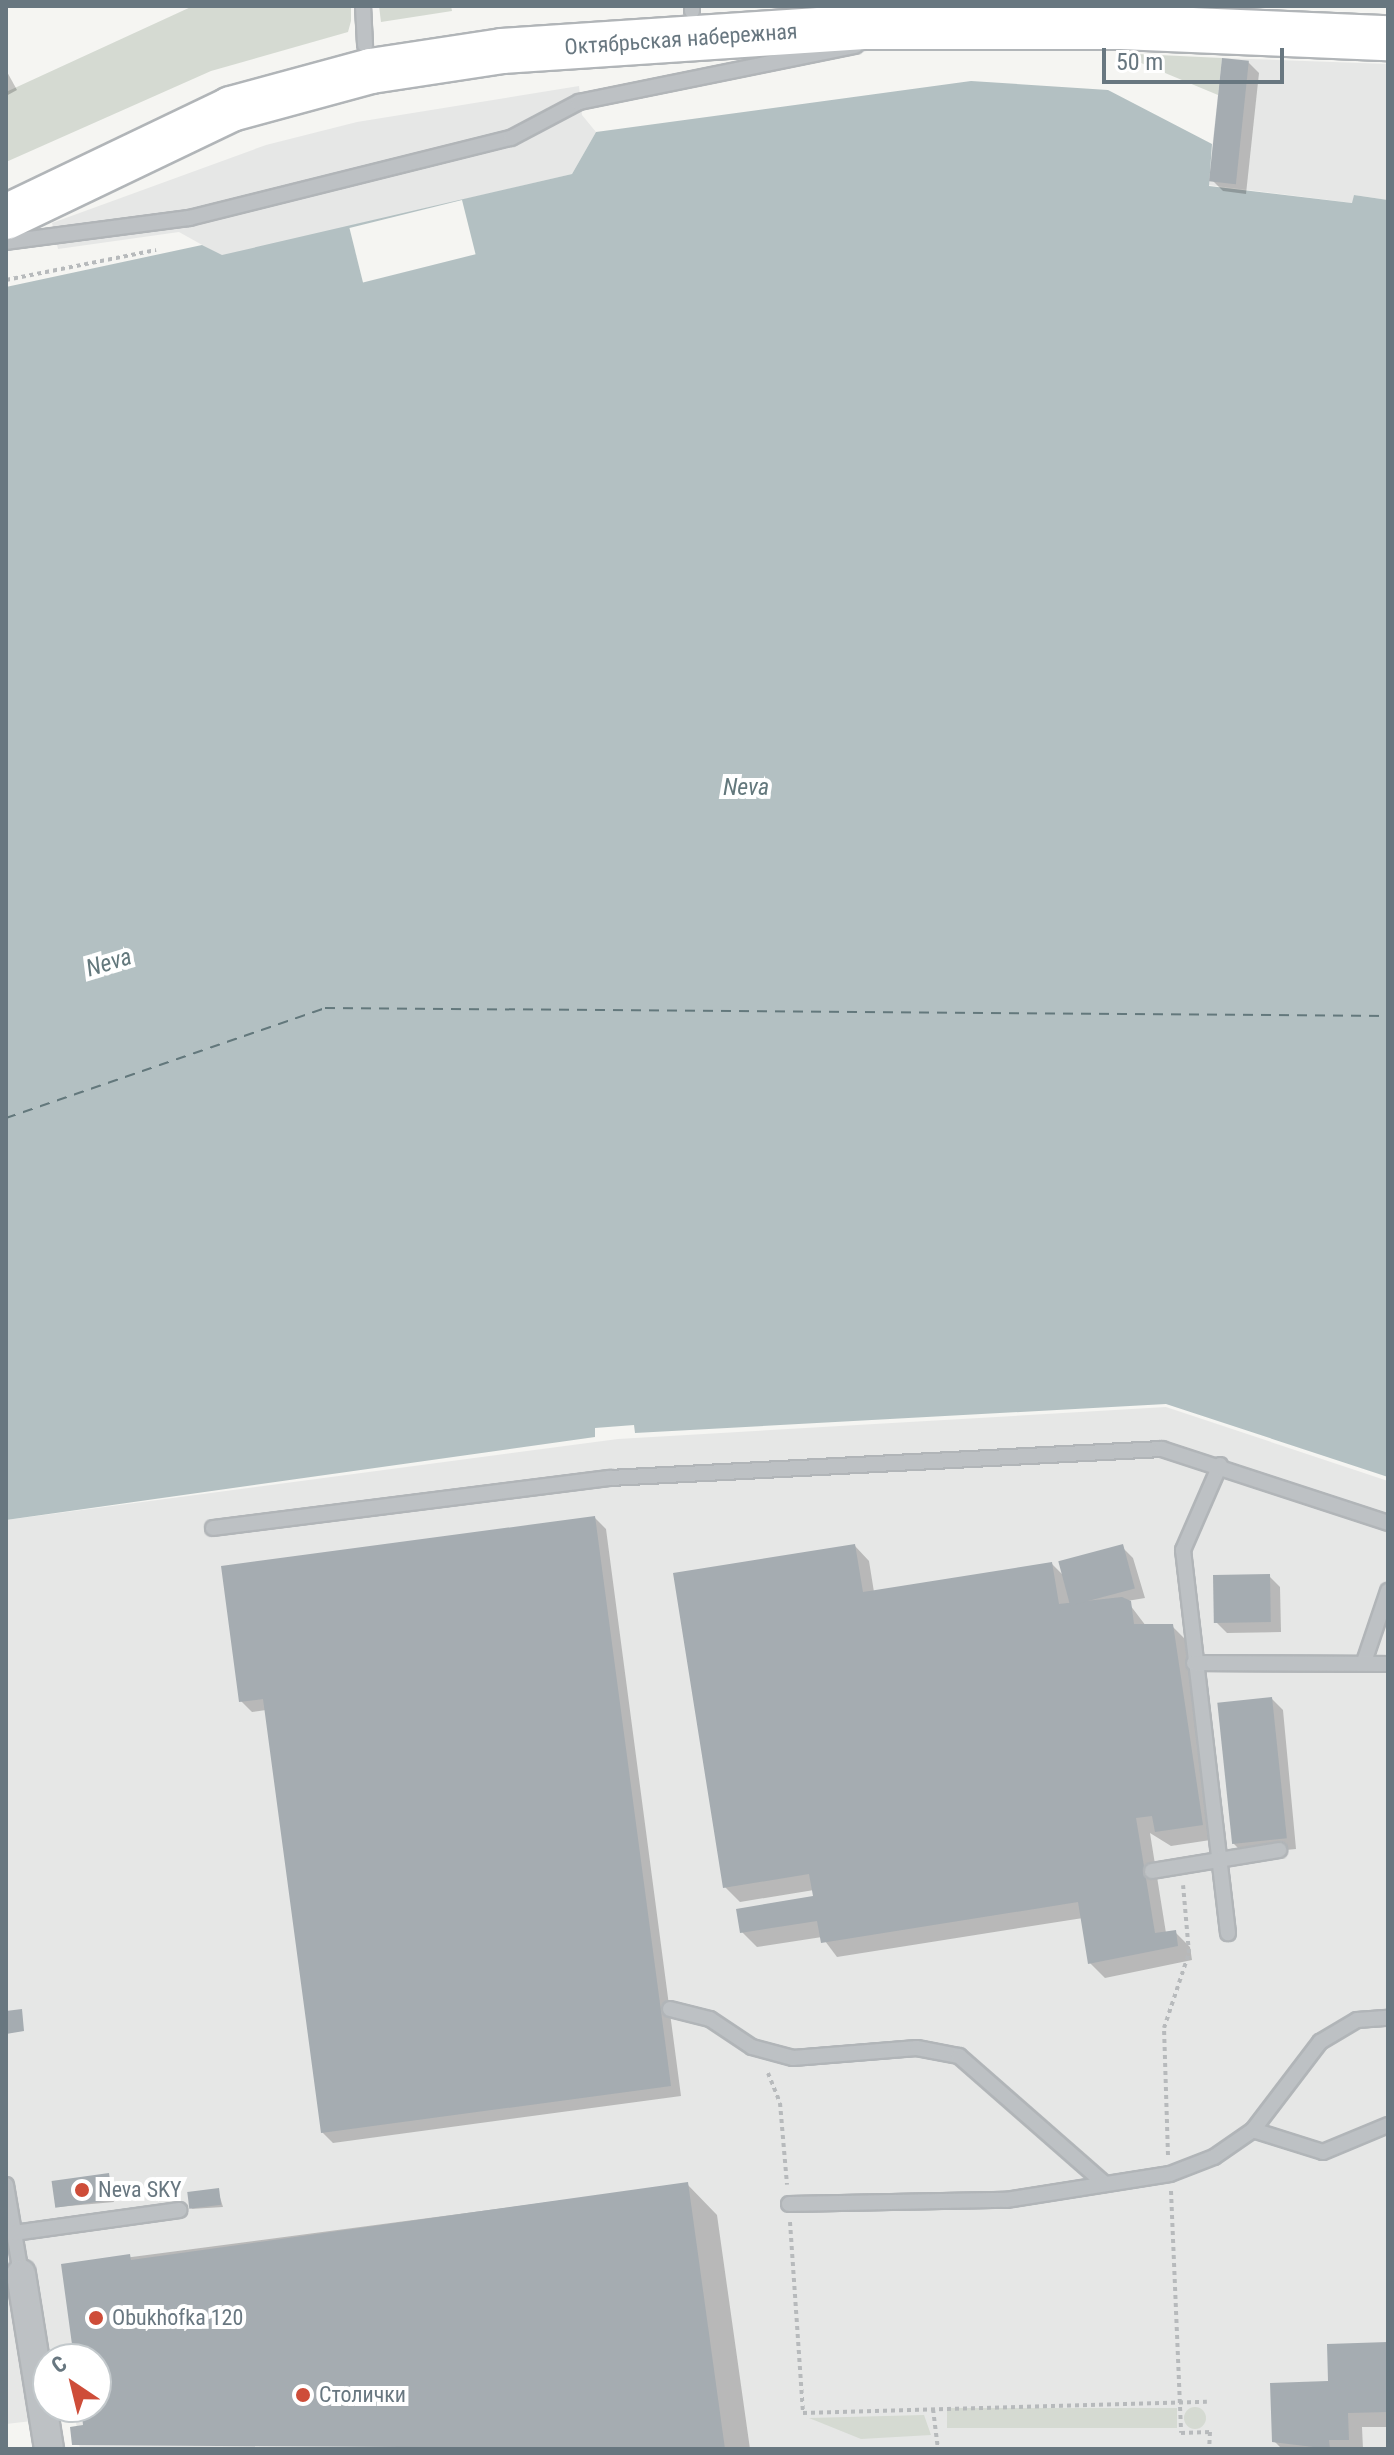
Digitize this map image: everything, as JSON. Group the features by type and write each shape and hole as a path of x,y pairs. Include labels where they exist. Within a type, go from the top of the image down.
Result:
{"main road":[{"path":"1207,6 1388,13"},
{"name":"Октябрьская набережная","path":"6,188 222,85 364,26 692,8 1388,38"},
{"name":"Октябрьская набережная","path":"6,217 175,131 286,91 371,71 502,51 858,13"}],"street":[{"path":"13,2275 49,2449"}],"lane":[{"path":"6,242 189,218 511,138 579,102 856,46 858,13"},
{"path":"213,1528 610,1478 1162,1449 1220,1465 1388,1523"},
{"path":"1220,1465 1183,1550 1228,1933"},
{"path":"1365,1659 1388,1591"},
{"path":"1194,1663 1365,1659 1388,1664"},
{"path":"1152,1871 1279,1850"},
{"path":"670,2009 710,2019 752,2047 793,2058 917,2048 959,2056 1105,2184"},
{"path":"789,2204 1006,2200 1170,2174 1214,2157 1253,2130 1320,2042 1357,2020 1388,2018"},
{"path":"1253,2130 1323,2152 1388,2125"},
{"path":"6,2185 14,2233 13,2275"},
{"path":"14,2233 179,2210"}],"path":[{"path":"6,280 156,250"},
{"path":"752,2047 778,2094 803,2413 1207,2402"},
{"path":"933,2409 938,2449"},
{"path":"1209,2449 1210,2432"}],"shaded area":[{"path":"193,6 351,6 351,21 348,32 211,71 6,162 6,92"},
{"path":"379,6 451,6 452,11 381,22"},
{"path":"1117,53 1222,58 1218,95"},
{"path":"1222,58 1388,64 1388,200 1354,195 1353,203 1208,185"},
{"path":"579,86 582,115 596,132 572,174 222,256 179,232 58,249 52,223 266,145 357,122"},
{"path":"1166,1407 1388,1481 1388,2449 80,2449 76,2423 112,2423 112,2343 32,2343 32,2421 6,2424 6,1520 618,1439"},
{"path":"1191,2407 1199,2407 1206,2418 1199,2429 1191,2429 1184,2422 1184,2414"},
{"path":"947,2408 1177,2408 1177,2428 947,2428"},
{"path":"924,2415 931,2435 861,2439 809,2418"}],"water":[{"name":"Neva","path":"971,81 1108,90 1212,144 1209,186 1352,203 1354,195 1388,200 1388,1477 1166,1404 635,1433 634,1425 595,1428 595,1437 6,1520 6,287 202,245 222,255 572,174 596,132"}],"pier":[{"path":"462,200 476,254 363,282 349,228"}],"building":[{"path":"1222,58 1249,61 1236,184 1209,181"},
{"path":"595,1516 671,2086 321,2133 263,1699 239,1702 221,1566"},
{"path":"855,1544 863,1592 1052,1562 1059,1604 1122,1597 1131,1601 1134,1624 1173,1624 1203,1825 1155,1832 1152,1816 1136,1818 1155,1933 1176,1930 1178,1946 1088,1964 1078,1902 821,1943 817,1921 740,1933 736,1909 813,1896 809,1874 723,1888 673,1573"},
{"path":"1123,1544 1135,1588 1070,1606 1058,1561"},
{"path":"1270,1574 1271,1622 1214,1623 1213,1575"},
{"path":"1272,1697 1287,1838 1232,1844 1217,1703"},
{"path":"22,2009 24,2031 6,2034 6,2011"},
{"name":"Neva SKY","path":"109,2173 113,2200 55,2208 52,2181"},
{"path":"688,2182 725,2449 72,2445 70,2427 83,2423 112,2423 112,2343 72,2343 61,2264 130,2254 131,2260"},
{"path":"219,2188 221,2205 189,2209 187,2192"},
{"path":"1388,2342 1388,2412 1348,2413 1349,2440 1329,2440 1330,2449 1272,2442 1270,2383 1328,2381 1327,2344"}],"ferry route":[{"path":"6,1118 325,1008 1388,1016"}],"place":[{"name":"Neva SKY","path":"82,2190"},
{"name":"Obukhofka 120","path":"96,2318"},
{"name":"Столички","path":"303,2395"}]}
